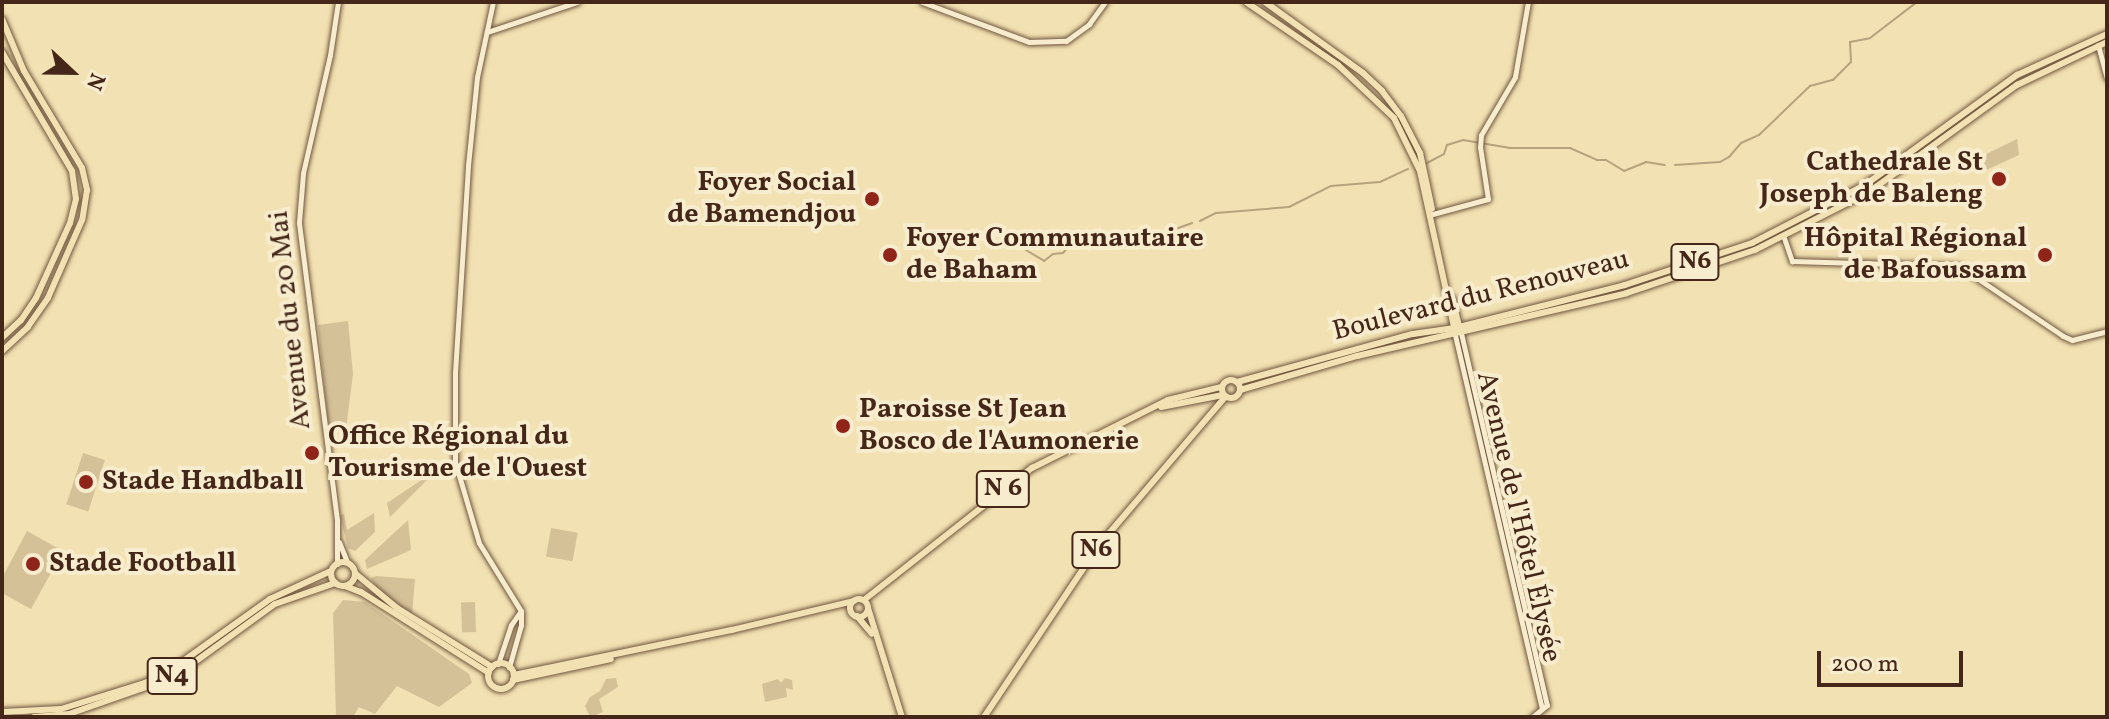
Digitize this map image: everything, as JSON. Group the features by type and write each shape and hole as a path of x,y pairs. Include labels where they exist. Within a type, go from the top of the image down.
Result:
{"main road":[{"path":"1246,2 1314,46 1380,102 1394,118 1415,157 1431,215"},
{"path":"1265,2 1363,73 1391,103 1420,153 1457,331"},
{"path":"2,19 24,71 82,168 87,190 82,220 48,298 28,327 2,351"},
{"name":"N6","path":"1784,238 1867,188 1919,152 2017,75 2103,35"},
{"name":"N6","path":"1963,119 2017,85 2107,42"},
{"path":"2,52 72,171 76,199 70,223 36,298 2,338"},
{"name":"Boulevard du Renouveau","path":"1532,314 1782,230 1867,188"},
{"name":"Boulevard du Renouveau","path":"1223,393 1237,382 1399,342 1627,293 1784,238"},
{"name":"Boulevard du Renouveau","path":"1223,393 1240,390 1291,370"},
{"path":"1237,382 1240,390"},
{"name":"N6","path":"984,717 1100,544 1223,393"},
{"name":"N 6","path":"864,600 1032,468 1161,407 1168,400 1223,393"},
{"path":"285,595 331,571 337,564 347,562 356,574 397,608 493,668"},
{"path":"331,571 335,583"},
{"path":"345,586 356,574"},
{"path":"285,595 335,583 345,586 361,592 493,668 509,667 513,677 509,686 497,689 489,681 493,668"},
{"name":"N4","path":"42,714 58,714 174,675 285,595"},
{"path":"513,677 864,600 902,717"},
{"path":"851,610 854,601"},
{"path":"830,607 851,610 875,637"},
{"path":"857,616 864,615 868,608"},
{"path":"2,712 42,714"},
{"path":"34,717 42,714"}],"street":[{"name":"Avenue du 20 Mai","path":"337,564 338,541 299,222 303,173 330,55 338,2"},
{"path":"493,2 477,77 461,263 455,374 456,469 479,543 521,611 521,625 509,667"},
{"path":"486,33 577,2"},
{"path":"922,2 1029,42 1066,41 1089,24 1105,2"},
{"path":"1431,215 1488,199 1480,144 1485,124 1515,77 1528,2"},
{"path":"2103,35 2097,47 2107,78"},
{"path":"1782,230 1792,261 1959,266 2072,340 2107,331"},
{"name":"Avenue de l'Hôtel Élysée","path":"1457,331 1544,707 1532,717"},
{"name":"Avenue du 20 Mai","path":"338,541 347,562"},
{"path":"493,668 515,617 521,611"}],"shaded area":[{"path":"2017,139 2019,155 1982,172 1976,159"},
{"path":"348,321 353,374 346,429 335,431 336,446 331,447 329,435 333,432 329,432 318,325"},
{"name":"Stade Handball","path":"83,453 105,460 88,511 66,504"},
{"path":"435,458 440,467 390,517 387,503 426,477"},
{"path":"374,513 375,532 355,551 348,548 340,515 344,514 347,530"},
{"path":"408,520 411,550 367,569 365,560"},
{"path":"551,528 578,533 573,561 546,557"},
{"name":"Stade Football","path":"27,531 63,551 31,609 2,593 2,578"},
{"path":"371,578 415,579 412,615 378,590"},
{"path":"343,600 365,602 469,674 472,683 439,707 397,686 375,714 359,707 353,717 336,717 333,613"},
{"path":"461,602 475,602 476,632 462,632"},
{"path":"616,678 618,687 599,699 603,712 590,717 585,706 590,697 600,691 606,679"},
{"path":"785,678 792,680 793,690 786,688 787,697 765,702 762,684 778,679 781,683"}],"waterway":[{"path":"1675,165 1720,162 1729,157 1741,143 1759,135 1810,86 1833,80 1851,62 1850,42 1870,38 1917,2"},
{"path":"1427,163 1444,154 1447,145 1463,140 1510,148 1570,148 1597,160 1606,160 1624,171 1646,162 1665,165"},
{"path":"1200,221 1216,213 1289,207 1331,186 1380,182 1408,169"},
{"path":"1017,239 1021,247 1044,261 1053,254 1063,253 1074,240 1094,241 1101,234 1132,245 1192,223"}],"place":[{"name":"Cathedrale St Joseph de Baleng","path":"1999,179"},
{"name":"Foyer Social de Bamendjou","path":"872,199"},
{"name":"Foyer Communautaire de Baham","path":"890,255"},
{"name":"Hôpital Régional de Bafoussam","path":"2045,255"},
{"name":"Paroisse St Jean Bosco de l'Aumonerie","path":"843,426"},
{"name":"Office Régional du Tourisme de l'Ouest","path":"312,453"},
{"name":"Stade Handball","path":"86,482"},
{"name":"Stade Football","path":"33,564"}]}
